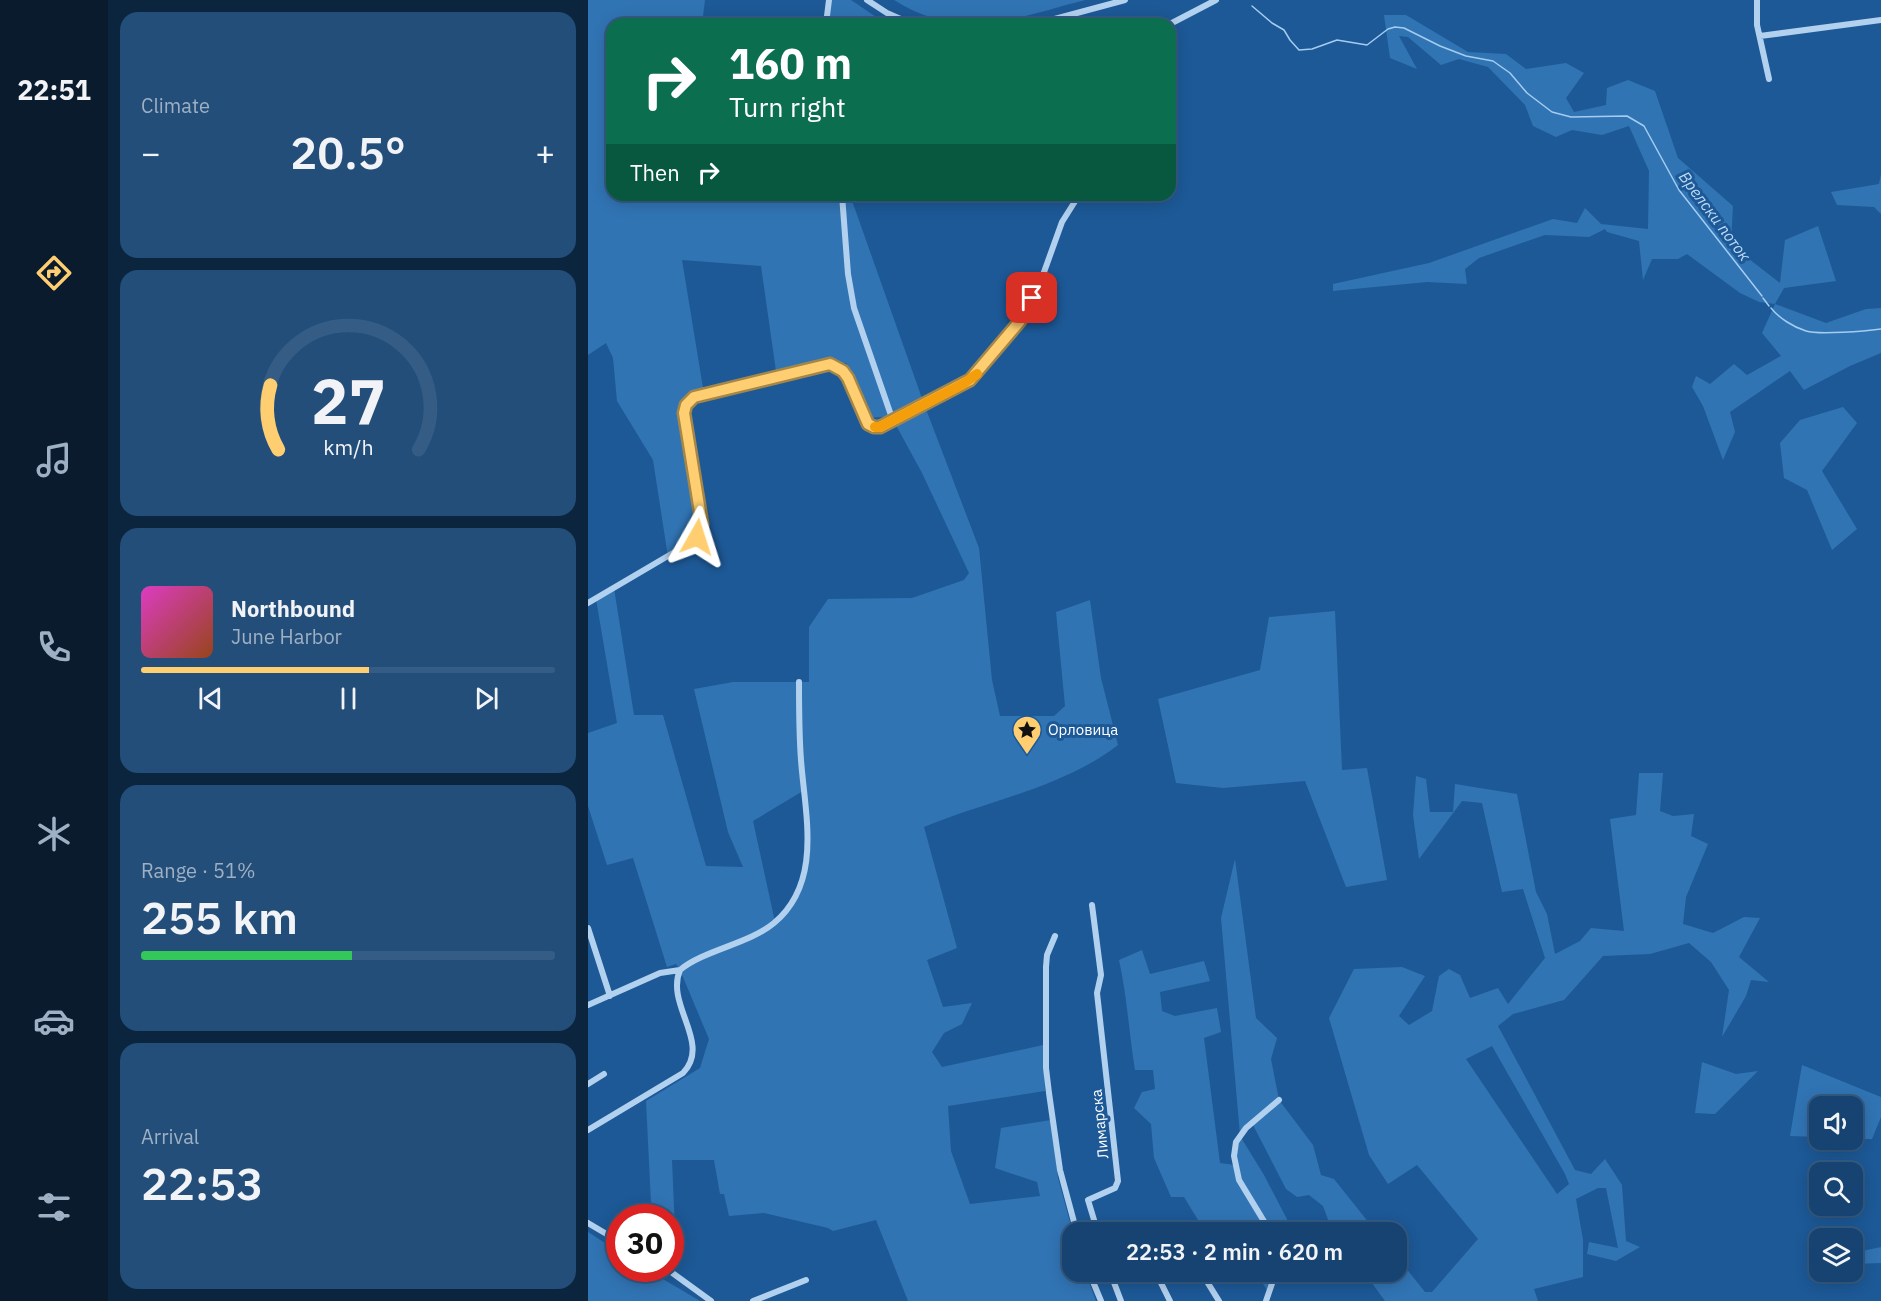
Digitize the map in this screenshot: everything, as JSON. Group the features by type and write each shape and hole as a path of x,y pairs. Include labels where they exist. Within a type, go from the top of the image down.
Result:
{"street":[{"path":"827,18 830,0"},
{"path":"867,0 898,18"},
{"path":"1058,18 1125,0"},
{"path":"1176,21 1216,0"},
{"path":"1757,0 1760,36 1769,79"},
{"path":"1760,36 1881,20"},
{"path":"842,201 848,274 854,308 893,421"},
{"path":"588,603 697,537 702,524 684,413 686,405 694,397 826,364 836,367 848,378 868,424 880,427 893,421 970,380 1007,337 1026,310 1039,285 1062,222 1075,201"},
{"path":"588,1005 660,973 680,970 766,929 786,912 799,891 805,872 808,843 800,758 799,682"},
{"name":"Лимарска","path":"1092,905 1101,975 1097,993 1118,1181 1115,1188 1088,1200 1095,1222"},
{"path":"588,928 610,996"},
{"path":"1055,936 1047,955 1046,967 1046,1068 1060,1170 1074,1222"},
{"path":"588,1130 683,1073 693,1060 694,1049 677,998 676,986 680,970"},
{"path":"588,1084 604,1074"},
{"path":"1264,1222 1239,1180 1233,1156 1236,1142 1246,1128 1280,1100"},
{"path":"588,1223 606,1234"},
{"path":"753,1301 806,1280"},
{"path":"684,1281 711,1301"},
{"path":"1093,1282 1101,1301"},
{"path":"1114,1282 1121,1301"},
{"path":"1160,1282 1170,1301"},
{"path":"1207,1282 1219,1301"},
{"path":"1266,1301 1273,1282"}],"shaded area":[{"path":"588,0 705,0 703,18 606,18 606,201 852,201 924,404 979,548 992,680 1000,716 1054,716 1065,706 1056,612 1090,600 1101,678 1118,745 1096,760 1049,783 924,827 957,948 927,960 943,1007 972,1003 962,1024 944,1033 932,1052 942,1067 1043,1045 1045,1091 948,1106 951,1151 970,1204 1040,1196 1037,1182 995,1168 1001,1128 1051,1120 1058,1178 1070,1222 1062,1222 1062,1282 1089,1282 1096,1301 908,1301 876,1220 833,1231 764,1213 729,1216 724,1194 720,1194 714,1160 672,1160 674,1204 651,1203 646,1101 700,1068 709,1039 680,970 676,964 667,967 633,858 607,865 588,806 588,733 617,723 596,599 614,588 634,715 663,715 706,866 743,867 728,832 694,689 733,682 809,682 809,627 828,599 912,598 964,580 969,573 922,473 891,416 870,418 846,363 826,364 777,378 761,266 682,260 704,394 689,401 684,413 702,524 697,537 668,557 653,460 617,401 613,358 606,343 588,355","holes":["803,791 807,861 795,900 775,922 753,821"]},
{"path":"828,0 851,0 878,18 826,18"},
{"path":"894,0 1085,0 1016,18 935,18 919,13"},
{"path":"1384,15 1406,15 1468,52 1506,54 1526,69 1566,63 1584,73 1566,98 1574,112 1606,105 1607,88 1628,80 1655,91 1678,158 1733,206 1731,245 1780,283 1785,240 1818,226 1836,281 1784,288 1775,304 1759,302 1740,293 1687,254 1678,259 1652,259 1643,280 1639,241 1607,232 1605,229 1589,237 1545,235 1479,258 1465,269 1467,284 1427,282 1333,291 1333,284 1429,263 1553,219 1577,223 1585,208 1601,224 1648,229 1649,171 1629,126 1602,135 1572,130 1556,137 1533,126 1525,105 1488,67 1459,59 1441,65 1408,37 1399,36 1417,69 1390,58"},
{"path":"1881,174 1881,214 1874,207 1837,205 1831,192 1879,184"},
{"path":"1775,304 1826,323 1866,309 1881,308 1881,353 1804,390 1790,371 1730,412 1735,432 1723,460 1703,406 1692,387 1696,376 1710,384 1734,364 1747,375 1781,356 1762,333"},
{"path":"1843,407 1857,423 1822,471 1857,529 1832,550 1807,490 1784,478 1780,443 1800,420"},
{"path":"1335,611 1342,770 1367,768 1387,880 1346,887 1305,781 1223,788 1176,783 1158,699 1260,670 1269,617"},
{"path":"1639,773 1663,773 1660,811 1673,816 1694,814 1691,836 1708,844 1686,897 1683,924 1713,933 1744,917 1760,918 1739,957 1769,982 1751,980 1746,996 1722,1037 1729,990 1711,962 1689,943 1650,954 1603,956 1564,1000 1513,1014 1498,1026 1575,1170 1591,1174 1605,1159 1622,1185 1626,1241 1640,1247 1616,1261 1587,1254 1589,1242 1618,1248 1606,1188 1598,1188 1576,1199 1583,1240 1583,1277 1534,1289 1538,1301 1385,1301 1371,1282 1407,1282 1407,1270 1425,1292 1432,1292 1478,1239 1417,1165 1388,1184 1369,1155 1329,1018 1354,969 1402,967 1425,976 1399,1016 1409,1025 1432,1011 1439,976 1449,969 1460,975 1470,998 1498,988 1508,1004 1545,958 1523,889 1502,892 1482,803 1462,801 1419,859 1413,815 1416,776 1426,779 1430,812 1453,812 1455,784 1517,794 1536,892 1547,914 1555,954 1580,941 1591,928 1624,931 1610,819 1636,815","holes":["1492,1046 1569,1184 1557,1194 1466,1059"]},
{"path":"1235,859 1256,1018 1277,1038 1271,1059 1279,1100 1313,1145 1321,1175 1334,1179 1368,1222 1329,1222 1323,1206 1309,1195 1297,1197 1286,1189 1252,1123 1240,1136 1288,1222 1199,1222 1184,1197 1171,1197 1154,1158 1151,1124 1134,1108 1142,1092 1155,1089 1153,1070 1135,1070 1119,960 1142,950 1150,974 1204,961 1210,981 1160,992 1162,1011 1175,1016 1217,1008 1221,1032 1204,1038 1220,1163 1235,1165 1240,1135 1221,918"},
{"path":"1702,1062 1736,1074 1758,1071 1715,1114 1695,1113"},
{"path":"1802,1065 1881,1097 1881,1117 1872,1139 1863,1139 1863,1096 1809,1096 1809,1137 1790,1136"},
{"path":"588,1232 606,1244 606,1282 668,1282 700,1301 588,1301"},
{"path":"1881,1247 1881,1263 1863,1264 1863,1251"},
{"path":"1262,1282 1273,1282 1269,1293"}],"waterway":[{"name":"Врелски поток","path":"1252,6 1284,30 1299,50 1312,49 1337,40 1367,45 1388,29 1404,28 1466,56 1493,61 1510,73 1527,93 1552,112 1571,117 1627,116 1644,126 1679,190 1762,296"},
{"name":"Врелски поток","path":"1763,298 1769,306"},
{"name":"Врелски поток","path":"1771,308 1787,322 1806,331 1831,333 1881,329"}],"slow traffic":[{"path":"875,427 880,427 915,410 977,374"}],"place":[{"name":"Орловица","path":"1027,756"}],"route":[{"path":"697,537 702,524 684,413 686,405 694,397 830,364 843,371 848,378 868,424 880,427 970,380 1020,321 1032,298"}]}
